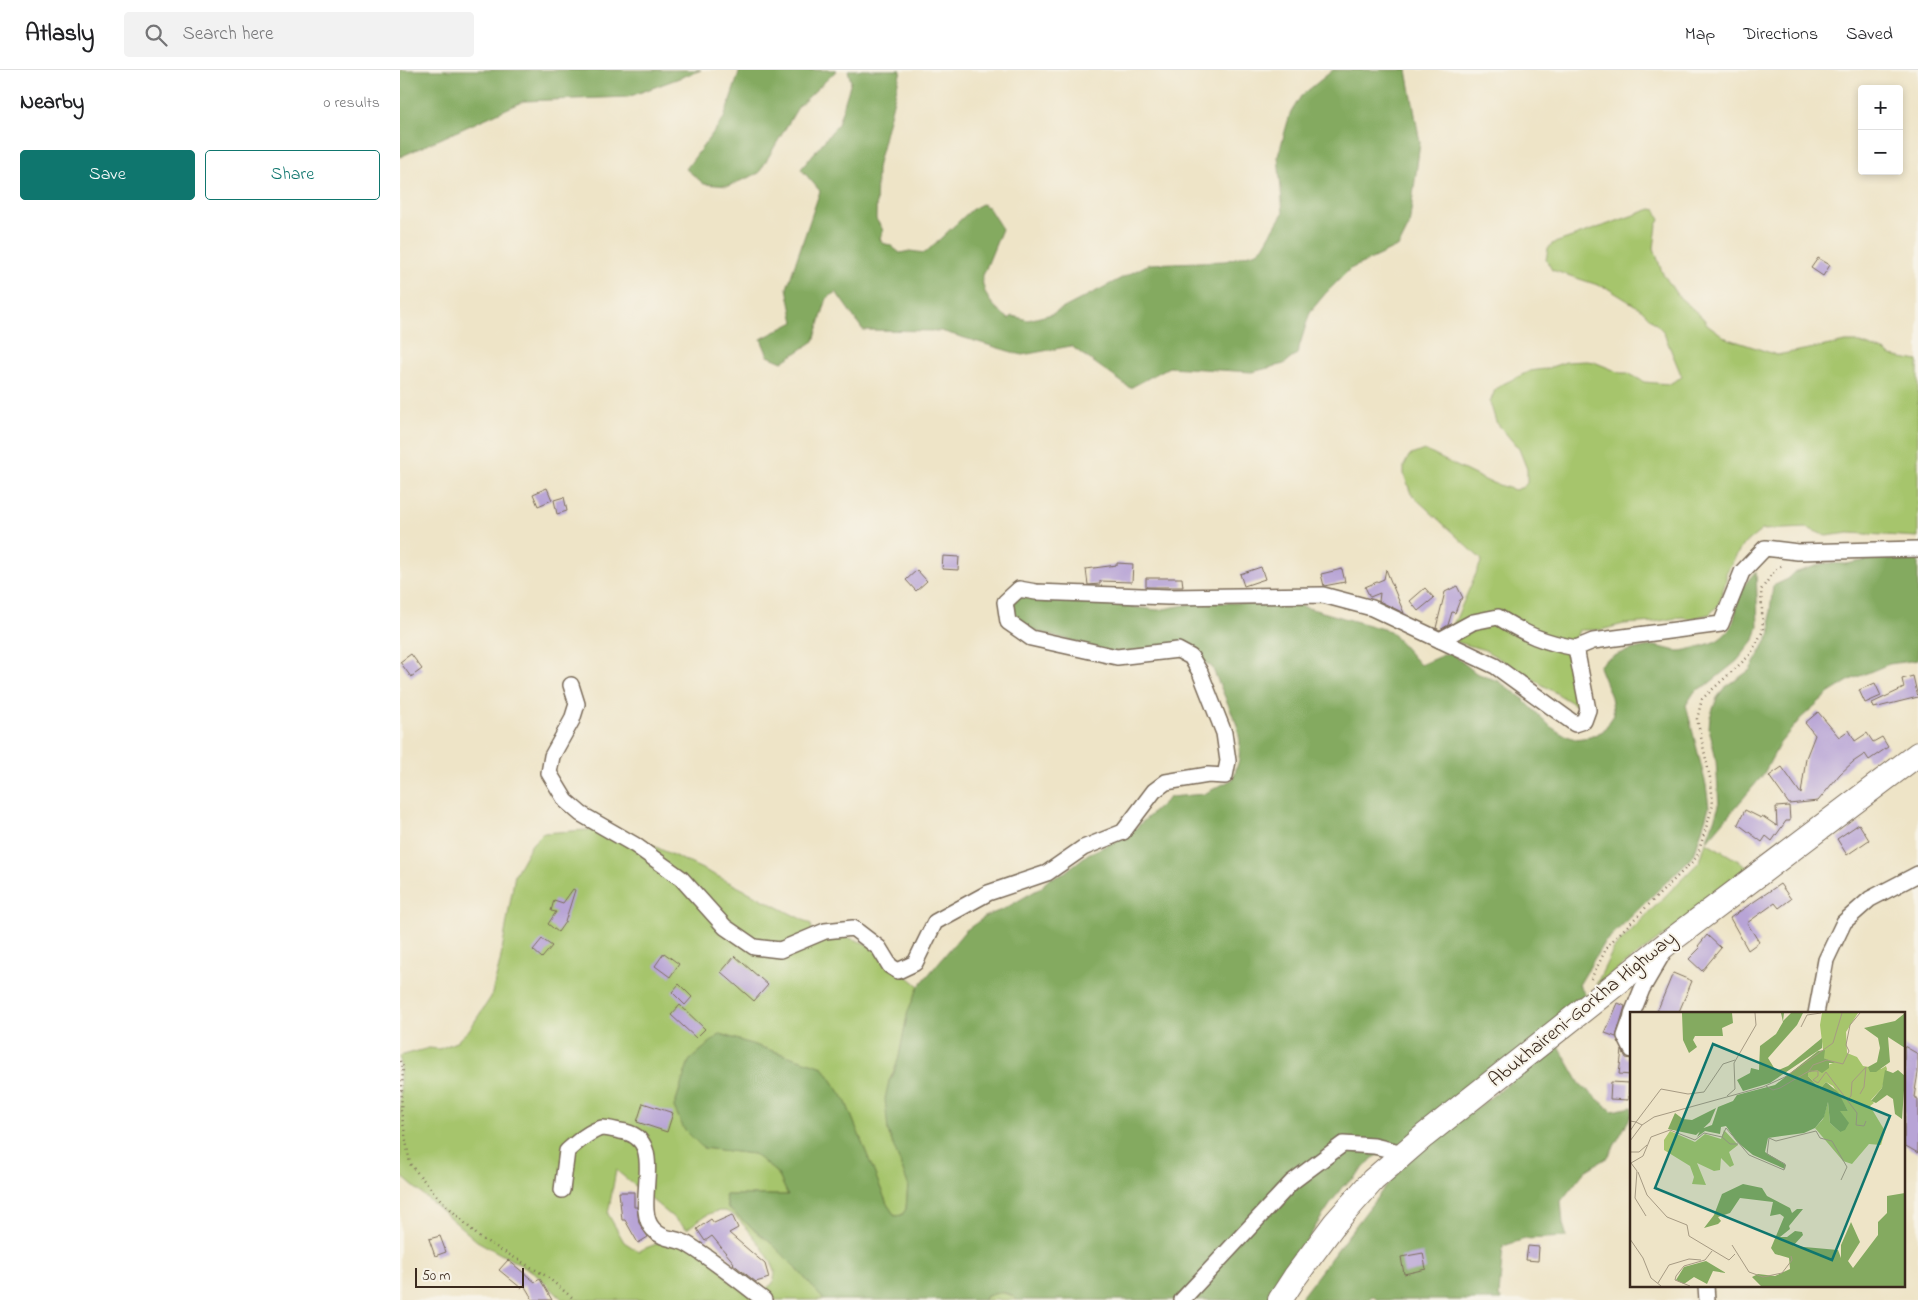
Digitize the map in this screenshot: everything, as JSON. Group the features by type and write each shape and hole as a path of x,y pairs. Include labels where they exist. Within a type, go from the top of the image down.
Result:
{"main road":[{"name":"Abukhaireni-Gorkha Highway","path":"1280,1300 1336,1223 1373,1180 1602,994 1918,754"}],"street":[{"path":"1440,640 1473,622 1498,617 1519,630 1546,642 1576,648 1593,641 1721,624 1742,572 1764,548 1798,552 1918,549"},
{"path":"571,685 577,704 572,720 552,756 548,773 566,802 581,814 635,845 681,878 726,928 754,947 780,950 825,931 853,928 879,948 890,966 898,971 914,964 935,922 988,893 1047,873 1083,848 1123,832 1154,791 1166,782 1208,775 1225,776 1228,761 1224,734 1200,672 1191,656 1178,650 1117,657 1031,638 1008,622 1005,602 1019,589 1036,592 1168,596 1323,595 1372,608 1495,666 1575,724 1584,721 1588,710 1576,648"},
{"path":"1816,1012 1826,960 1844,922 1870,899 1918,874"},
{"path":"1633,1012 1642,989 1669,942"},
{"path":"1630,1021 1625,1036 1630,1046"},
{"path":"562,1190 567,1151 583,1137 602,1128 626,1132 641,1141 646,1151 647,1212 652,1228 666,1238 685,1243 724,1269 764,1300"},
{"path":"1182,1300 1292,1182 1343,1144 1374,1146 1404,1154"}],"path":[{"path":"1602,994 1586,987 1608,945 1697,857 1714,805 1711,782 1697,719 1702,699 1750,655 1763,631 1761,590 1775,570 1798,552"},
{"path":"400,1061 403,1067 401,1111 410,1164 437,1196 479,1236 546,1276 575,1300"}],"green space":[{"path":"400,70 701,70 628,97 524,101 400,157"},
{"path":"740,70 837,70 798,107 759,173 728,186 704,184 686,169 724,118"},
{"path":"848,70 901,70 877,168 876,219 883,230 880,238 882,243 890,245 900,253 910,251 925,253 971,210 982,204 988,207 1002,229 982,278 983,285 987,297 1009,319 1012,316 1028,320 1052,314 1149,264 1225,261 1257,252 1263,247 1283,213 1278,156 1290,114 1301,96 1333,70 1407,70 1420,143 1409,226 1399,246 1350,269 1325,294 1310,312 1297,354 1284,364 1252,372 1169,367 1130,388 1071,346 1022,355 941,331 863,330 836,292 827,298 814,341 782,362 768,356 761,339 794,322 787,288 820,191 801,169 838,124 851,82"},
{"path":"1651,209 1656,210 1660,220 1657,225 1654,248 1662,272 1677,295 1703,318 1707,324 1726,338 1777,355 1846,342 1857,342 1887,352 1891,356 1918,361 1918,537 1849,533 1826,536 1807,528 1762,530 1742,546 1726,573 1726,581 1718,605 1710,614 1690,619 1682,617 1654,622 1624,624 1601,630 1579,630 1569,656 1579,707 1485,650 1439,637 1451,630 1482,560 1411,494 1404,474 1404,466 1409,456 1424,450 1489,482 1515,490 1527,483 1527,469 1519,449 1496,422 1490,402 1495,390 1501,385 1530,371 1545,369 1566,362 1587,361 1621,373 1628,373 1644,382 1669,384 1682,377 1663,331 1641,309 1607,288 1552,270 1546,260 1548,249 1552,244"},
{"path":"1874,559 1918,559 1918,660 1889,664 1850,680 1829,693 1801,718 1780,743 1763,775 1706,842 1719,806 1716,760 1709,728 1710,717 1717,698 1724,688 1750,670 1771,633 1770,611 1773,586 1788,579 1794,573 1825,563 1846,564"},
{"path":"1756,571 1758,626 1754,640 1737,661 1707,685 1695,691 1686,705 1706,785 1709,807 1694,855 1603,944 1579,985 1588,999 1427,1130 1373,1158 1354,1178 1342,1187 1317,1224 1297,1259 1267,1300 1017,1300 1010,1294 1002,1293 985,1297 984,1300 824,1300 772,1244 728,1208 725,1195 788,1195 778,1174 754,1154 703,1148 684,1129 674,1107 689,1061 720,1034 823,1067 845,1100 887,1204 895,1216 902,1215 906,1209 908,1184 888,1131 885,1099 889,1081 899,1057 908,1011 919,986 965,931 986,916 1004,909 1042,887 1048,879 1061,875 1088,854 1127,836 1170,797 1204,794 1233,779 1239,760 1240,741 1237,725 1212,667 1178,645 1115,653 1022,627 1012,619 1009,603 1019,594 1158,610 1201,602 1239,603 1275,607 1294,604 1390,631 1420,665 1450,652 1476,673 1498,681 1521,697 1551,727 1575,739 1590,737 1603,731 1614,715 1611,697 1599,667 1603,663 1616,655 1641,648 1655,646 1682,651 1718,640 1730,628 1742,589"},
{"path":"616,828 717,876 811,924 814,940 841,935 867,944 919,986 908,1011 898,1062 889,1081 888,1131 908,1184 906,1209 902,1215 895,1216 887,1204 845,1100 823,1067 720,1034 689,1061 674,1107 684,1129 703,1148 754,1154 778,1174 788,1195 725,1195 728,1208 772,1244 824,1300 563,1300 535,1273 477,1241 400,1175 400,1056 429,1048 439,1049 456,1042 469,1030 491,997 500,962 515,874 532,844 543,833","holes":["616,1170 687,1229 713,1212 724,1211 730,1213 745,1226 771,1262 775,1270 773,1283 765,1290 756,1289 691,1235 664,1241 638,1251 624,1242 608,1214"]},
{"path":"1706,842 1754,870 1596,985 1614,948 1700,861"},
{"path":"1558,1045 1580,1084 1612,1111 1630,1107 1630,1118 1608,1157 1585,1171 1561,1201 1563,1224 1567,1237 1525,1239 1503,1246 1499,1296 1502,1300 1378,1300 1372,1296 1368,1300 1299,1300 1385,1187 1411,1159"},
{"path":"1000,1292 1014,1296 1017,1300 984,1300 985,1297"}],"building":[{"path":"1818,258 1830,265 1823,276 1811,268"},
{"path":"547,488 552,500 538,506 533,494"},
{"path":"564,497 567,511 557,514 554,500"},
{"path":"943,556 959,557 958,570 942,569"},
{"path":"1117,563 1133,564 1132,582 1100,581 1100,584 1088,585 1086,569 1117,565"},
{"path":"1261,567 1265,579 1244,586 1240,574"},
{"path":"1342,569 1345,582 1324,586 1321,574"},
{"path":"1386,569 1404,613 1379,601 1380,593 1370,597 1365,587 1384,579"},
{"path":"917,570 927,581 916,591 906,580"},
{"path":"1146,578 1182,578 1183,587 1146,587"},
{"path":"1457,586 1463,598 1460,600 1455,613 1452,612 1448,625 1440,630 1436,628 1445,592"},
{"path":"1425,588 1434,598 1418,611 1410,601"},
{"path":"411,654 422,669 411,677 400,662"},
{"path":"1913,676 1918,697 1874,708 1872,703 1904,688 1902,679"},
{"path":"1875,683 1881,696 1865,703 1859,690"},
{"path":"1818,712 1839,737 1849,730 1855,741 1867,733 1873,742 1882,737 1888,747 1869,760 1865,754 1853,762 1840,774 1818,801 1789,804 1769,776 1782,767 1801,794 1806,758 1815,735 1805,723"},
{"path":"1789,806 1790,821 1786,821 1772,841 1766,836 1762,842 1738,824 1745,810 1761,818 1762,816 1777,826 1776,807"},
{"path":"1859,824 1869,840 1847,855 1837,839"},
{"path":"1780,884 1791,899 1779,908 1775,903 1747,923 1759,942 1748,950 1730,918"},
{"path":"573,889 575,890 565,922 558,932 548,924 556,912 551,911 554,900 563,903"},
{"path":"1707,935 1721,948 1702,971 1689,959 1700,948 1698,946"},
{"path":"542,939 552,946 542,958 533,950"},
{"path":"664,953 679,964 670,977 655,966"},
{"path":"735,956 768,985 754,1001 721,972"},
{"path":"1673,973 1692,981 1679,1012 1657,1012"},
{"path":"679,984 692,997 685,1005 672,992"},
{"path":"1618,1003 1625,1006 1616,1037 1605,1033"},
{"path":"680,1005 705,1029 696,1038 671,1015"},
{"path":"1906,1047 1918,1054 1918,1073 1914,1097 1918,1099 1918,1153 1906,1146"},
{"path":"1622,1050 1626,1058 1630,1059 1630,1075 1619,1074"},
{"path":"1611,1082 1629,1083 1628,1100 1610,1099"},
{"path":"643,1103 673,1113 667,1132 637,1122"},
{"path":"619,1192 634,1192 634,1207 637,1207 639,1223 648,1237 638,1243 625,1220 622,1220"},
{"path":"732,1215 738,1228 729,1233 765,1264 769,1278 756,1282 733,1264 712,1236 705,1241 697,1229 711,1219 714,1223"},
{"path":"440,1236 446,1252 435,1256 429,1239"},
{"path":"1528,1246 1539,1247 1538,1261 1526,1260"},
{"path":"1423,1253 1426,1269 1404,1274 1401,1257"},
{"path":"508,1260 535,1282 540,1279 552,1300 533,1300 524,1285 521,1288 499,1270"}]}
